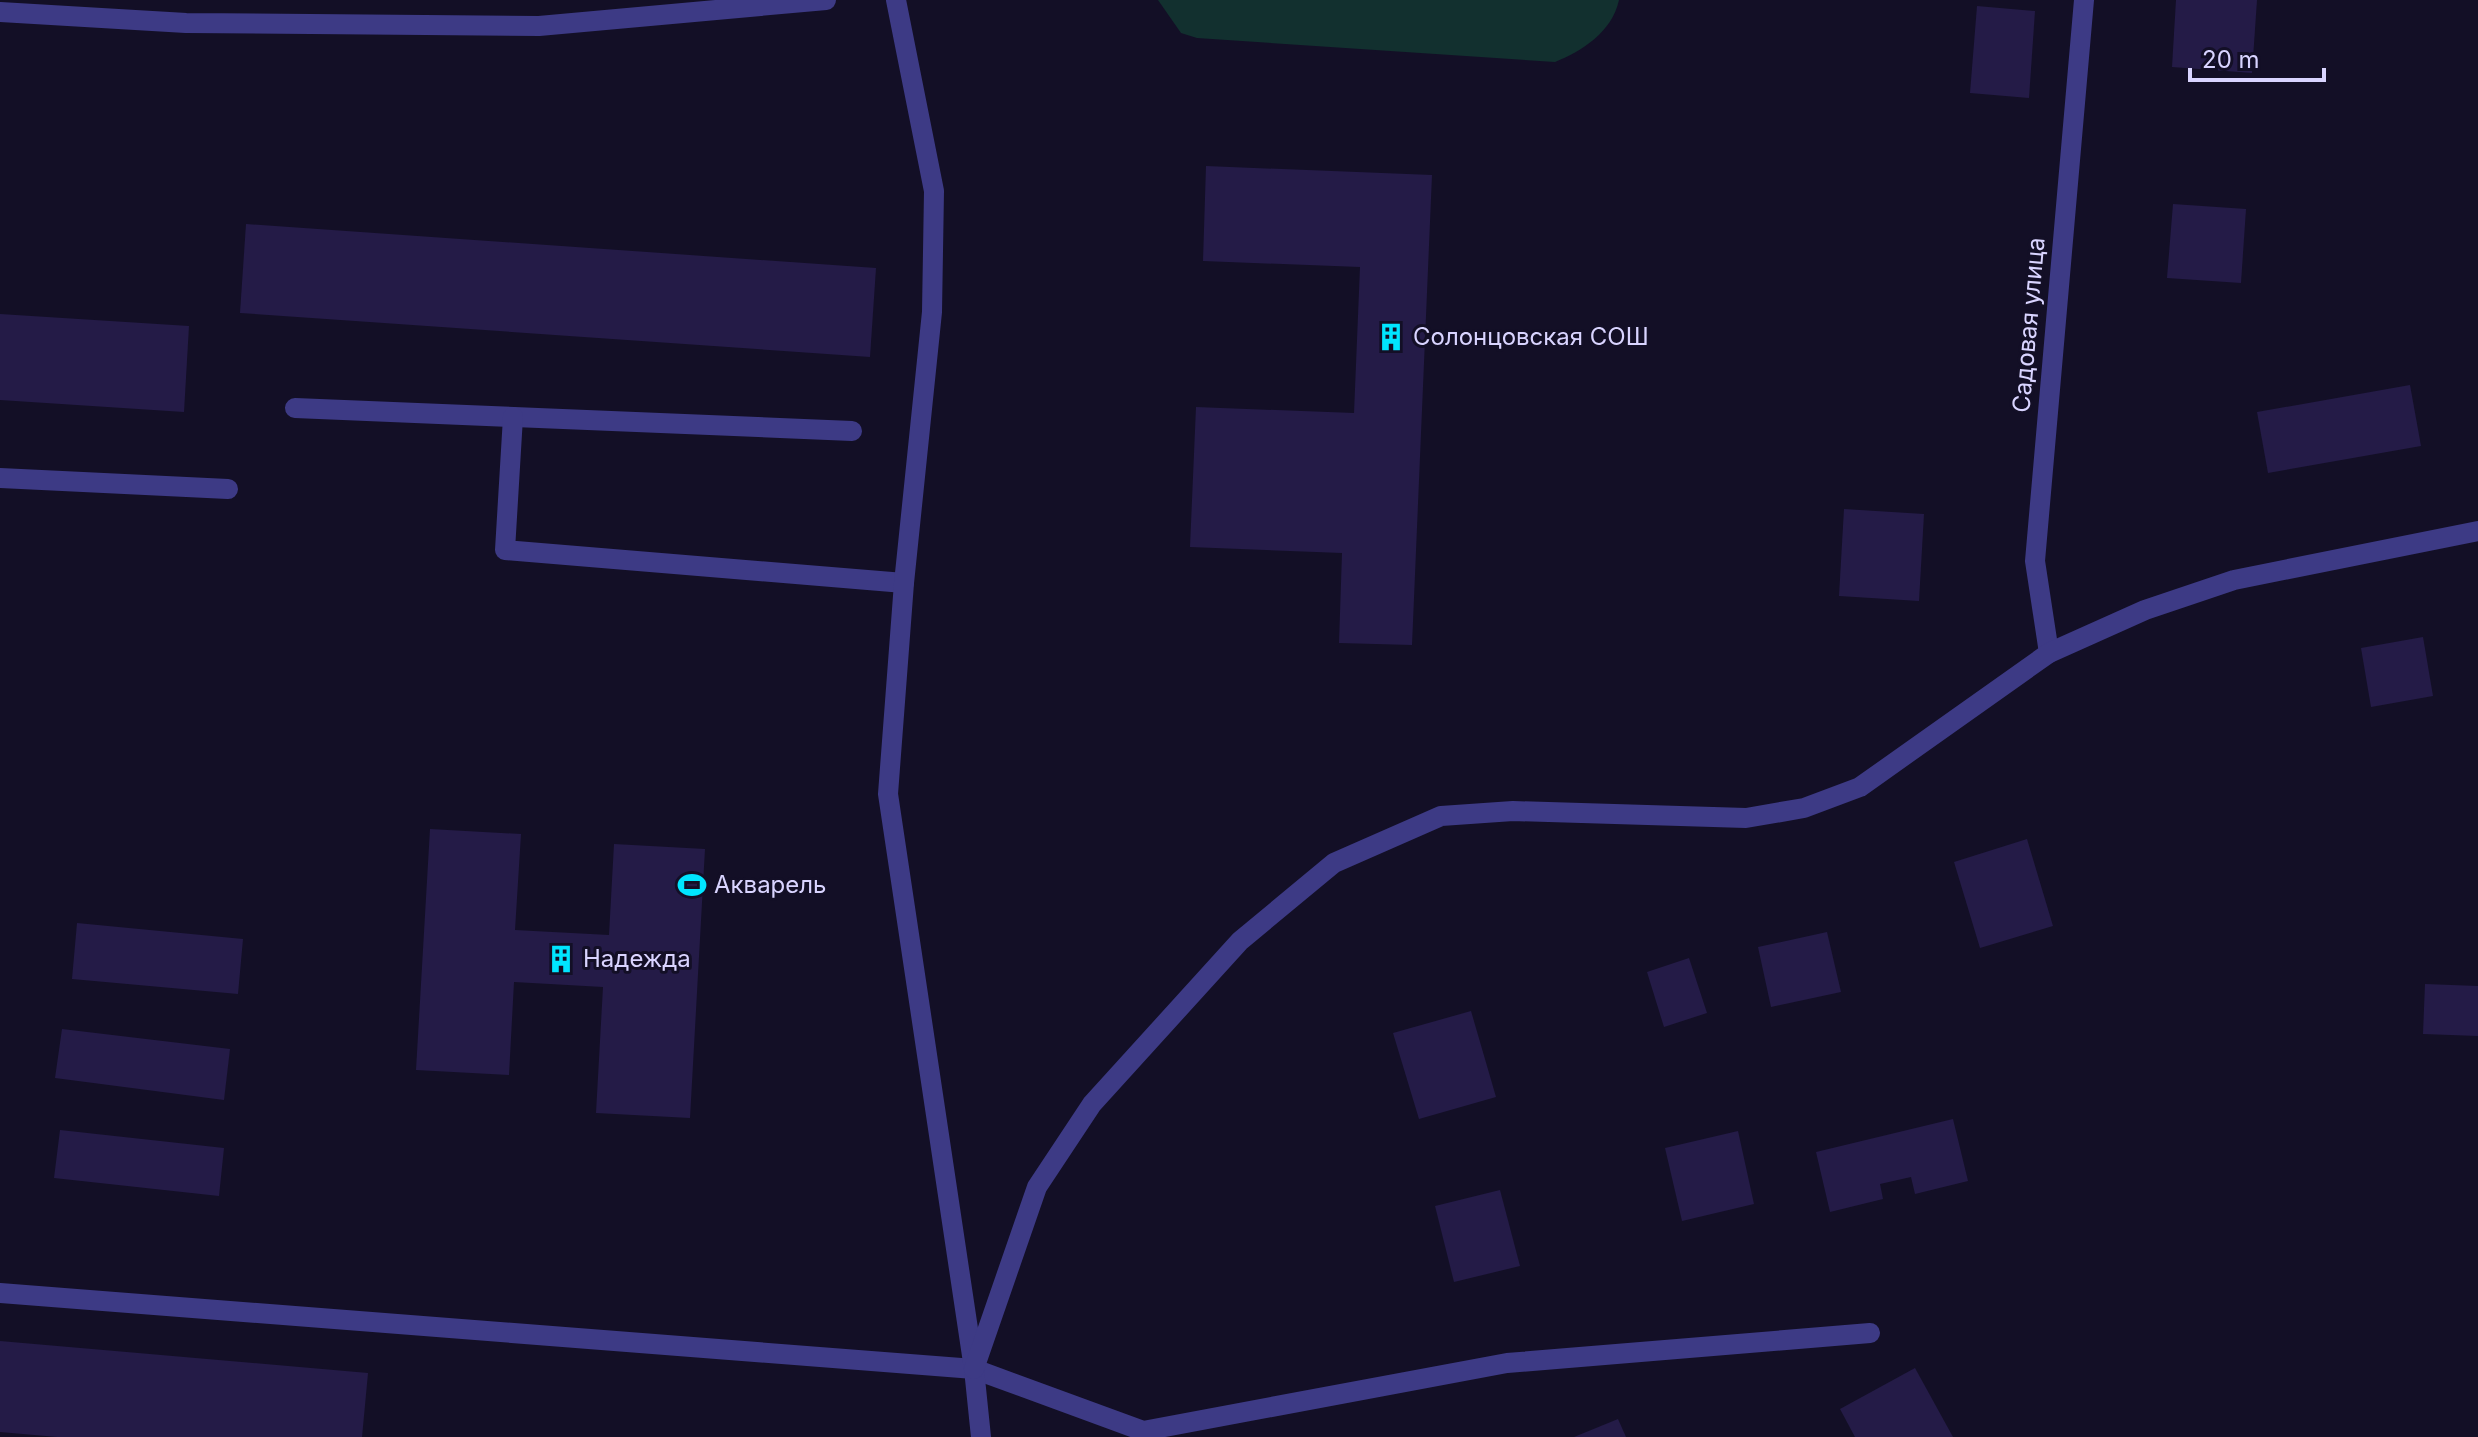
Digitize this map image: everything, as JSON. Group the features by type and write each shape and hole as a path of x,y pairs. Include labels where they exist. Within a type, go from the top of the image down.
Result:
{"street":[{"path":"0,12 186,23 539,26 826,0"},
{"path":"896,0 934,191 932,312 904,583 888,794 974,1369 981,1437"},
{"name":"Садовая улица","path":"2049,653 2035,561 2084,0"},
{"path":"295,408 852,431"},
{"path":"513,417 505,550 904,583"},
{"path":"0,478 228,489"},
{"path":"974,1369 1037,1187 1092,1104 1240,941 1334,863 1441,816 1513,811 1746,818 1804,808 1860,787 2049,653 2145,610 2234,580 2478,531"},
{"path":"0,1293 974,1369 1143,1431 1507,1363 1870,1333"}],"green space":[{"path":"1158,0 1619,0 1603,31 1575,52 1555,62 1197,38 1181,33"}],"building":[{"path":"2176,0 2257,0 2252,73 2172,67"},
{"path":"1977,6 2035,11 2029,98 1970,93"},
{"name":"Солонцовская СОШ","path":"1206,166 1432,175 1412,645 1339,643 1342,553 1190,547 1196,407 1354,413 1360,267 1203,261"},
{"path":"2173,204 2246,209 2241,283 2167,278"},
{"path":"246,224 876,268 870,357 240,313"},
{"path":"0,314 189,326 184,412 0,400"},
{"path":"2410,385 2421,446 2268,473 2257,412"},
{"path":"1844,509 1924,514 1919,601 1839,596"},
{"path":"2423,637 2433,696 2371,707 2361,648"},
{"name":"Надежда","path":"430,829 521,834 515,930 609,935 614,844 705,849 690,1118 596,1113 603,987 514,982 509,1075 416,1070"},
{"path":"2027,839 2053,926 1980,948 1954,862"},
{"path":"77,923 243,939 238,994 72,979"},
{"path":"1827,932 1841,992 1771,1007 1758,947"},
{"path":"1689,958 1707,1013 1664,1027 1647,972"},
{"path":"2425,984 2478,986 2478,1036 2423,1034"},
{"path":"1471,1011 1496,1097 1419,1119 1393,1033"},
{"path":"62,1029 230,1049 224,1100 55,1078"},
{"path":"1953,1119 1968,1181 1915,1194 1911,1177 1880,1184 1883,1199 1830,1212 1816,1152"},
{"path":"60,1130 224,1148 219,1196 54,1178"},
{"path":"1738,1131 1754,1204 1682,1221 1665,1148"},
{"path":"1500,1190 1520,1266 1454,1282 1435,1206"},
{"path":"0,1341 368,1373 362,1437 57,1437 0,1432"},
{"path":"1915,1368 1953,1437 1855,1437 1840,1409"},
{"path":"1618,1419 1626,1437 1574,1437"}],"place":[{"name":"Солонцовская СОШ","path":"1391,337"},
{"name":"Акварель","path":"692,885"},
{"name":"Надежда","path":"561,959"}]}
